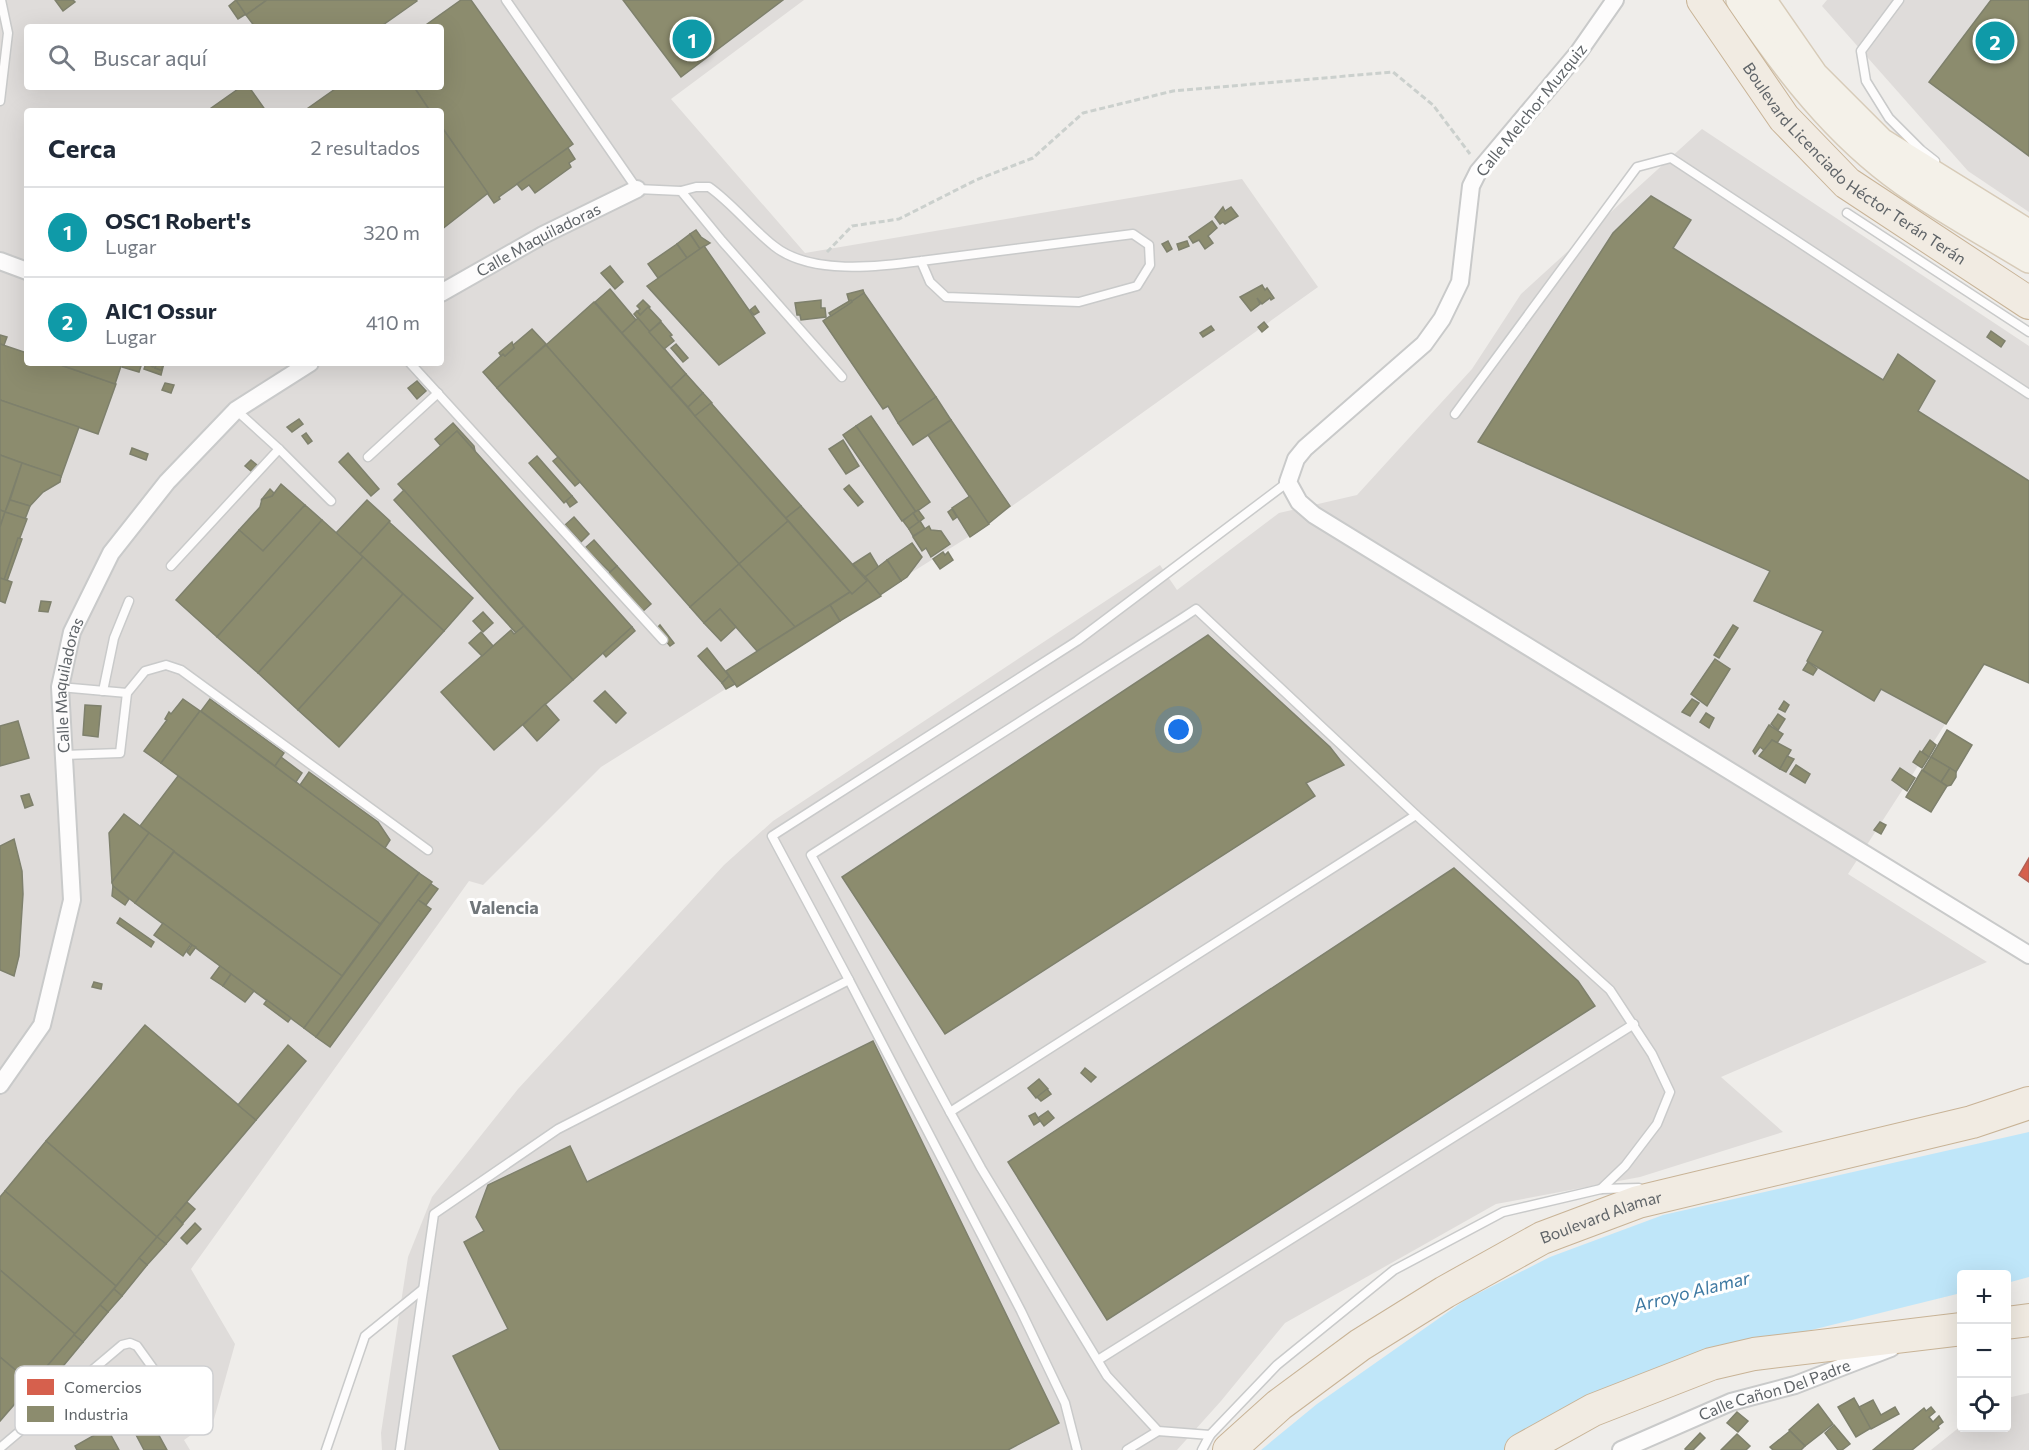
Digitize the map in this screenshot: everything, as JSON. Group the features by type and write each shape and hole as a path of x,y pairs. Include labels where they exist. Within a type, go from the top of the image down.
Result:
{"highway":[{"name":"Boulevard Licenciado Héctor Terán Terán","path":"1703,0 1784,118 1847,183 2029,280"},
{"name":"Boulevard Licenciado Héctor Terán Terán","path":"1722,0 1778,82 1806,118 1842,154 2029,303"},
{"name":"Boulevard Alamar","path":"1219,1442 1279,1405 1360,1345 1445,1292 1542,1238 1638,1202 1972,1122 2029,1103"},
{"path":"2011,1322 2029,1320"},
{"path":"1521,1450 1593,1410 1711,1364 1754,1354 1957,1330"}],"main road":[{"name":"Boulevard Licenciado Héctor Terán Terán","path":"1740,0 1774,50 1805,89 1839,126 1905,182 1939,231 2029,259"},
{"name":"Boulevard Licenciado Héctor Terán Terán","path":"1762,0 1814,75 1881,142 2029,234"}],"street":[{"name":"Calle Melchor Muzquiz","path":"1288,482 1296,459 1305,448 1424,344 1442,319 1460,282 1471,186 1478,172 1578,53 1616,0"},
{"name":"Calle Maquiladoras","path":"444,291 543,235 637,189"},
{"path":"0,261 24,270"},
{"name":"Calle Maquiladoras","path":"0,1085 42,1025 72,900 60,687 72,632 111,553 167,482 236,410 296,366"},
{"path":"1288,482 1299,502 1314,515 2029,955"},
{"name":"Calle Cañon Del Padre","path":"1621,1450 1731,1402 1795,1385 1929,1334"}],"lane":[{"path":"0,101 8,33 1,0"},
{"path":"506,0 637,189 681,191 696,187 710,187 788,256 827,265 856,266 921,261 1133,234 1149,245 1150,265 1137,286 1079,302 946,297 930,282 921,261"},
{"path":"1899,0 1861,51 1866,81 1890,118 1921,150 1940,164"},
{"path":"1455,414 1637,167 1671,158 2029,394"},
{"path":"681,191 842,377"},
{"path":"1846,213 2029,332"},
{"path":"1962,278 1975,296"},
{"path":"413,366 663,640"},
{"path":"368,457 438,393"},
{"path":"236,410 279,448 331,501"},
{"path":"171,566 279,448"},
{"path":"1077,1450 1065,1403 1021,1311 772,836 1077,641 1288,482"},
{"path":"102,691 114,638 129,601"},
{"path":"1219,1442 1158,1431 1107,1376 981,1168 811,855 1196,609 1416,815 1610,990 1634,1024 1652,1054 1670,1092 1656,1124 1625,1166 1601,1189"},
{"path":"64,754 120,753 127,693 145,671 166,665 181,670 428,850"},
{"path":"60,687 127,693"},
{"path":"950,1112 1416,815"},
{"path":"400,1450 434,1214 558,1129 849,980"},
{"path":"1098,1360 1634,1024"},
{"path":"1659,1187 1706,1185"},
{"path":"1202,1450 1219,1442 1277,1365 1394,1270 1503,1212 1601,1189 1648,1187"},
{"path":"326,1450 365,1336 423,1289"},
{"path":"98,1366 122,1346 130,1343 137,1346 151,1366"},
{"path":"1126,1450 1158,1431"},
{"path":"0,1448 16,1435"}],"path":[{"path":"805,261 819,261 852,226 899,219 976,180 1033,158 1083,113 1173,91 1393,72 1433,105 1478,164 1478,172"}],"shaded area":[{"path":"0,0 804,0 671,99 805,253 1242,179 1318,287 973,534 601,767 483,885 469,881 191,1269 235,1344 214,1419 213,1366 15,1366 15,1435 191,1435 184,1440 190,1450 0,1450"},
{"path":"1827,0 2029,0 2029,212 1968,171 1822,6"},
{"path":"1702,129 2029,346 2029,684 1984,664 1848,874 1987,962 1721,1077 1783,1132 1640,1177 1496,1204 1285,1323 1177,1450 382,1450 381,1433 408,1257 432,1197 518,1089 724,865 773,821 1160,565 1177,590 1279,513 1357,495 1472,369 1521,294"},
{"path":"2029,1393 2029,1450 1931,1450 1957,1429 1957,1432 2011,1432 2011,1397"}],"water":[{"name":"Arroyo Alamar","path":"2029,1132 2029,1277 2011,1282 2011,1270 1957,1270 1957,1294 1775,1339 1508,1450 1261,1450 1317,1404 1465,1300 1550,1257 1663,1215"}],"building: Comercios":[{"path":"2029,858 2029,882 2019,875"}],"building: Industria":[{"path":"55,0 73,0 75,2 63,11"},
{"path":"236,0 246,14 238,19 229,6"},
{"path":"236,0 267,0 246,15"},
{"path":"267,0 417,1 384,24 253,24 246,15"},
{"path":"461,0 471,0 573,144 499,197 500,199 494,203 444,130 444,108 428,108 416,90 444,90 444,24 427,24"},
{"path":"623,0 783,0 681,77"},
{"path":"1991,0 2029,0 2029,156 1929,82"},
{"path":"237,90 251,90 264,108 211,108"},
{"path":"334,90 416,90 428,108 308,108"},
{"path":"444,130 488,193 444,228"},
{"path":"568,148 575,159 569,163 571,167 535,193 529,185 522,190 517,184"},
{"path":"1651,196 1691,220 1673,248 1883,380 1898,354 1935,381 1918,411 2029,481 2029,683 1984,664 1946,724 1881,689 1874,701 1807,661 1823,631 1754,601 1770,571 1478,442 1613,233"},
{"path":"1223,207 1225,211 1231,207 1238,216 1225,224 1223,222 1220,224 1215,217"},
{"path":"1212,221 1217,228 1208,236 1213,243 1205,249 1199,240 1193,243 1189,237"},
{"path":"696,230 710,243 700,249 690,234"},
{"path":"690,234 700,249 687,258 677,244"},
{"path":"1168,241 1172,249 1167,252 1162,244"},
{"path":"1187,241 1189,246 1179,250 1177,244"},
{"path":"677,244 687,258 658,278 648,264"},
{"path":"704,246 765,333 719,365 647,286"},
{"path":"610,266 623,282 615,289 601,273"},
{"path":"1262,285 1274,298 1262,304 1257,298 1260,304 1251,311 1240,297"},
{"path":"610,289 636,320 622,333 595,302"},
{"path":"863,290 864,293 852,302 849,301 847,294"},
{"path":"864,293 936,397 898,423 888,406 883,409 823,321"},
{"path":"643,300 650,307 640,315 637,312 640,309 637,306"},
{"path":"821,300 821,308 825,308 826,317 801,320 800,315 797,315 795,303"},
{"path":"851,300 852,302 831,316 829,313"},
{"path":"594,302 788,521 739,564 546,345"},
{"path":"755,306 759,312 754,315 750,310"},
{"path":"648,307 661,321 649,332 634,314 637,311 640,315"},
{"path":"638,318 686,374 671,388 622,333"},
{"path":"661,322 674,341 664,349 649,332"},
{"path":"1264,322 1268,327 1262,332 1258,327"},
{"path":"1211,326 1214,330 1203,337 1200,333"},
{"path":"532,329 546,344 497,388 483,372 503,354 505,356 514,348 512,346"},
{"path":"1991,331 2005,341 2001,347 1987,337"},
{"path":"0,335 7,337 4,345 0,344"},
{"path":"512,342 514,348 505,356 503,354 501,356 499,353"},
{"path":"0,344 24,352 24,366 64,366 116,384 98,434 0,400"},
{"path":"676,344 688,358 683,362 671,348"},
{"path":"546,345 739,564 690,607 497,388"},
{"path":"64,366 121,366 115,384"},
{"path":"122,366 141,366 139,372"},
{"path":"145,366 156,366 155,368 161,370 163,366 161,375 144,369"},
{"path":"686,374 703,393 688,407 671,388"},
{"path":"417,381 426,391 417,399 408,388"},
{"path":"165,383 174,385 171,393 162,390"},
{"path":"703,393 712,403 695,416 688,407"},
{"path":"936,397 951,420 913,445 898,423"},
{"path":"0,400 79,427 61,477 0,455"},
{"path":"711,403 801,506 786,518 695,416"},
{"path":"871,416 930,502 916,512 856,426"},
{"path":"299,419 303,424 292,432 287,427"},
{"path":"951,420 1010,506 988,524 928,435"},
{"path":"453,423 474,446 475,451 457,431 441,446 435,439"},
{"path":"856,426 916,512 902,521 843,435"},
{"path":"457,431 632,627 573,680 398,484"},
{"path":"306,433 312,441 308,444 302,436"},
{"path":"843,440 859,466 846,474 829,449"},
{"path":"132,448 148,454 146,460 130,454"},
{"path":"348,453 379,489 371,496 339,462"},
{"path":"0,455 22,463 5,512 0,510"},
{"path":"537,456 572,496 564,503 529,463"},
{"path":"558,457 580,482 575,486 553,461"},
{"path":"251,460 257,465 251,471 245,466"},
{"path":"22,463 61,476 60,482 43,492 30,506 10,500"},
{"path":"281,484 305,505 263,551 239,530 260,507 262,499 272,496"},
{"path":"849,485 863,502 858,506 844,489"},
{"path":"270,489 274,493 272,496 262,499"},
{"path":"404,490 524,626 516,633 394,500"},
{"path":"572,496 577,502 570,507 566,501"},
{"path":"970,496 989,524 970,537 952,508"},
{"path":"10,500 30,506 25,519 5,512"},
{"path":"367,500 390,521 360,554 336,533"},
{"path":"305,505 322,520 217,637 176,600 239,530 263,551"},
{"path":"801,506 867,581 852,594 786,518"},
{"path":"952,509 957,517 953,520 948,512"},
{"path":"0,510 5,512 0,527"},
{"path":"918,510 924,518 919,522 913,513"},
{"path":"5,512 27,519 4,580 0,578 0,527"},
{"path":"913,513 919,522 909,529 903,521"},
{"path":"574,517 589,534 581,542 565,525"},
{"path":"322,520 363,557 258,673 217,637"},
{"path":"788,521 850,592 795,627 739,564"},
{"path":"920,521 925,529 913,536 909,529"},
{"path":"389,522 473,598 444,631 360,554"},
{"path":"929,526 931,530 941,531 950,544 931,557 926,548 922,551 913,537"},
{"path":"18,538 22,539 7,581 4,580"},
{"path":"594,540 617,566 610,572 585,548"},
{"path":"912,543 922,557 907,577 901,581 887,560"},
{"path":"943,552 945,555 948,552 953,560 940,569 933,559"},
{"path":"870,553 879,568 865,577 853,564"},
{"path":"363,557 403,594 298,710 258,673"},
{"path":"887,560 901,581 880,595 865,577"},
{"path":"739,564 795,627 757,651 720,609 704,623 690,607"},
{"path":"617,566 651,604 642,612 608,574"},
{"path":"0,578 12,582 5,603 0,601"},
{"path":"867,579 881,596 840,621 830,605 850,592 852,594"},
{"path":"403,594 444,631 339,747 298,710"},
{"path":"41,601 51,602 48,612 39,611"},
{"path":"830,605 840,621 737,687 726,671"},
{"path":"720,609 736,627 721,641 704,623"},
{"path":"483,612 493,623 483,632 473,621"},
{"path":"660,625 674,643 670,646 656,629"},
{"path":"1733,625 1738,628 1719,658 1714,655"},
{"path":"524,626 573,680 494,750 441,692 511,630 514,634"},
{"path":"632,627 635,631 606,657 603,653"},
{"path":"481,632 493,646 482,656 469,643"},
{"path":"1208,635 1330,747 1344,765 1306,783 1315,796 945,1034 842,877"},
{"path":"707,648 729,676 722,683 698,656"},
{"path":"1715,659 1730,669 1707,706 1691,694"},
{"path":"1808,662 1817,669 1813,675 1803,670"},
{"path":"729,676 735,684 726,689 722,683"},
{"path":"605,691 626,713 616,723 594,701"},
{"path":"183,699 200,711 161,763 144,751 167,720 165,719 169,712 171,714"},
{"path":"210,699 284,753 275,766 201,711"},
{"path":"1692,699 1699,703 1690,716 1682,712"},
{"path":"1784,701 1789,705 1785,712 1779,709"},
{"path":"545,704 559,720 537,741 523,725"},
{"path":"85,705 101,706 98,737 83,735"},
{"path":"200,711 419,873 380,924 161,763"},
{"path":"1706,713 1714,718 1709,728 1700,722"},
{"path":"1778,714 1785,719 1778,730 1771,724"},
{"path":"18,721 29,758 0,766 0,726"},
{"path":"1769,725 1783,734 1777,743 1772,740 1765,751 1760,747 1755,754 1753,751"},
{"path":"1947,730 1972,745 1956,772 1931,757"},
{"path":"1772,740 1791,750 1780,769 1759,756"},
{"path":"1930,740 1936,745 1929,757 1922,752"},
{"path":"1920,751 1929,757 1922,768 1913,762"},
{"path":"1787,756 1794,759 1786,772 1780,769"},
{"path":"281,757 302,773 296,782 275,766"},
{"path":"1931,757 1950,768 1941,782 1923,770"},
{"path":"1796,765 1810,774 1805,783 1790,774"},
{"path":"1900,768 1915,778 1907,791 1892,780"},
{"path":"1950,768 1956,772 1956,777 1951,785 1947,786 1941,782"},
{"path":"1922,770 1947,786 1931,812 1906,797"},
{"path":"309,772 378,822 390,840 385,848 300,785"},
{"path":"178,776 380,924 342,976 140,826"},
{"path":"29,794 33,805 25,808 21,796"},
{"path":"124,814 149,833 112,882 109,833"},
{"path":"1880,822 1886,825 1881,834 1874,830"},
{"path":"149,833 174,851 135,903 113,886 112,882"},
{"path":"14,839 22,871 23,894 19,956 14,976 0,970 0,846"},
{"path":"174,852 342,976 304,1028 135,903"},
{"path":"1454,868 1578,981 1595,1006 1107,1320 1008,1162"},
{"path":"419,873 432,882 316,1037 304,1028"},
{"path":"431,884 438,889 426,905 418,900"},
{"path":"113,886 129,899 125,905 112,896"},
{"path":"418,900 431,909 330,1047 316,1037"},
{"path":"120,918 154,942 151,947 117,923"},
{"path":"163,923 191,944 183,956 154,935"},
{"path":"192,945 196,947 190,955 187,952"},
{"path":"220,966 231,974 223,986 211,978"},
{"path":"231,974 254,991 245,1002 223,986"},
{"path":"94,982 102,984 101,989 92,987"},
{"path":"267,1000 291,1018 288,1022 264,1004"},
{"path":"145,1025 256,1120 157,1237 46,1141"},
{"path":"873,1041 1059,1423 1008,1450 500,1450 453,1356 508,1329 464,1242 484,1231 476,1217 488,1185 570,1146 587,1182"},
{"path":"288,1045 306,1061 256,1120 238,1105"},
{"path":"1085,1068 1096,1077 1091,1082 1081,1073"},
{"path":"1039,1079 1048,1089 1036,1098 1028,1088"},
{"path":"1047,1089 1051,1094 1041,1101 1037,1097"},
{"path":"1048,1111 1054,1118 1044,1126 1038,1118"},
{"path":"1035,1113 1040,1121 1034,1125 1029,1116"},
{"path":"46,1141 157,1237 116,1286 5,1191"},
{"path":"5,1191 116,1286 75,1334 0,1270 0,1197"},
{"path":"187,1202 195,1209 183,1223 175,1216"},
{"path":"175,1216 183,1224 166,1244 157,1237"},
{"path":"195,1223 201,1229 187,1244 181,1238"},
{"path":"157,1237 166,1244 147,1265 139,1258"},
{"path":"139,1258 147,1265 122,1296 114,1289"},
{"path":"0,1270 75,1334 47,1366 15,1366 15,1370 0,1357"},
{"path":"114,1289 122,1296 108,1312 100,1305"},
{"path":"100,1305 108,1312 83,1342 74,1335"},
{"path":"74,1335 83,1342 63,1366 47,1366"},
{"path":"0,1357 15,1370 15,1404 0,1421"},
{"path":"1854,1398 1871,1428 1856,1437 1838,1407"},
{"path":"1873,1400 1881,1415 1895,1407 1899,1414 1871,1429 1859,1407"},
{"path":"1818,1404 1833,1424 1805,1446 1789,1430"},
{"path":"1931,1407 1935,1412 1929,1417 1933,1422 1939,1416 1943,1422 1912,1450 1873,1450 1924,1408 1926,1411"},
{"path":"1737,1412 1748,1421 1738,1432 1727,1423"},
{"path":"1834,1425 1850,1444 1842,1450 1838,1450 1825,1433"},
{"path":"1790,1431 1805,1446 1801,1450 1773,1450 1770,1447"},
{"path":"1700,1433 1705,1438 1693,1450 1686,1450 1685,1449"},
{"path":"1737,1434 1750,1446 1746,1450 1721,1450"},
{"path":"95,1435 111,1435 119,1450 77,1450 75,1446"},
{"path":"136,1435 159,1435 167,1450 144,1450"}],"place":[{"name":"OSC1 Robert's","path":"692,39"},
{"name":"AIC1 Ossur","path":"1995,41"}],"district":[{"name":"Valencia","path":"504,908"}]}
